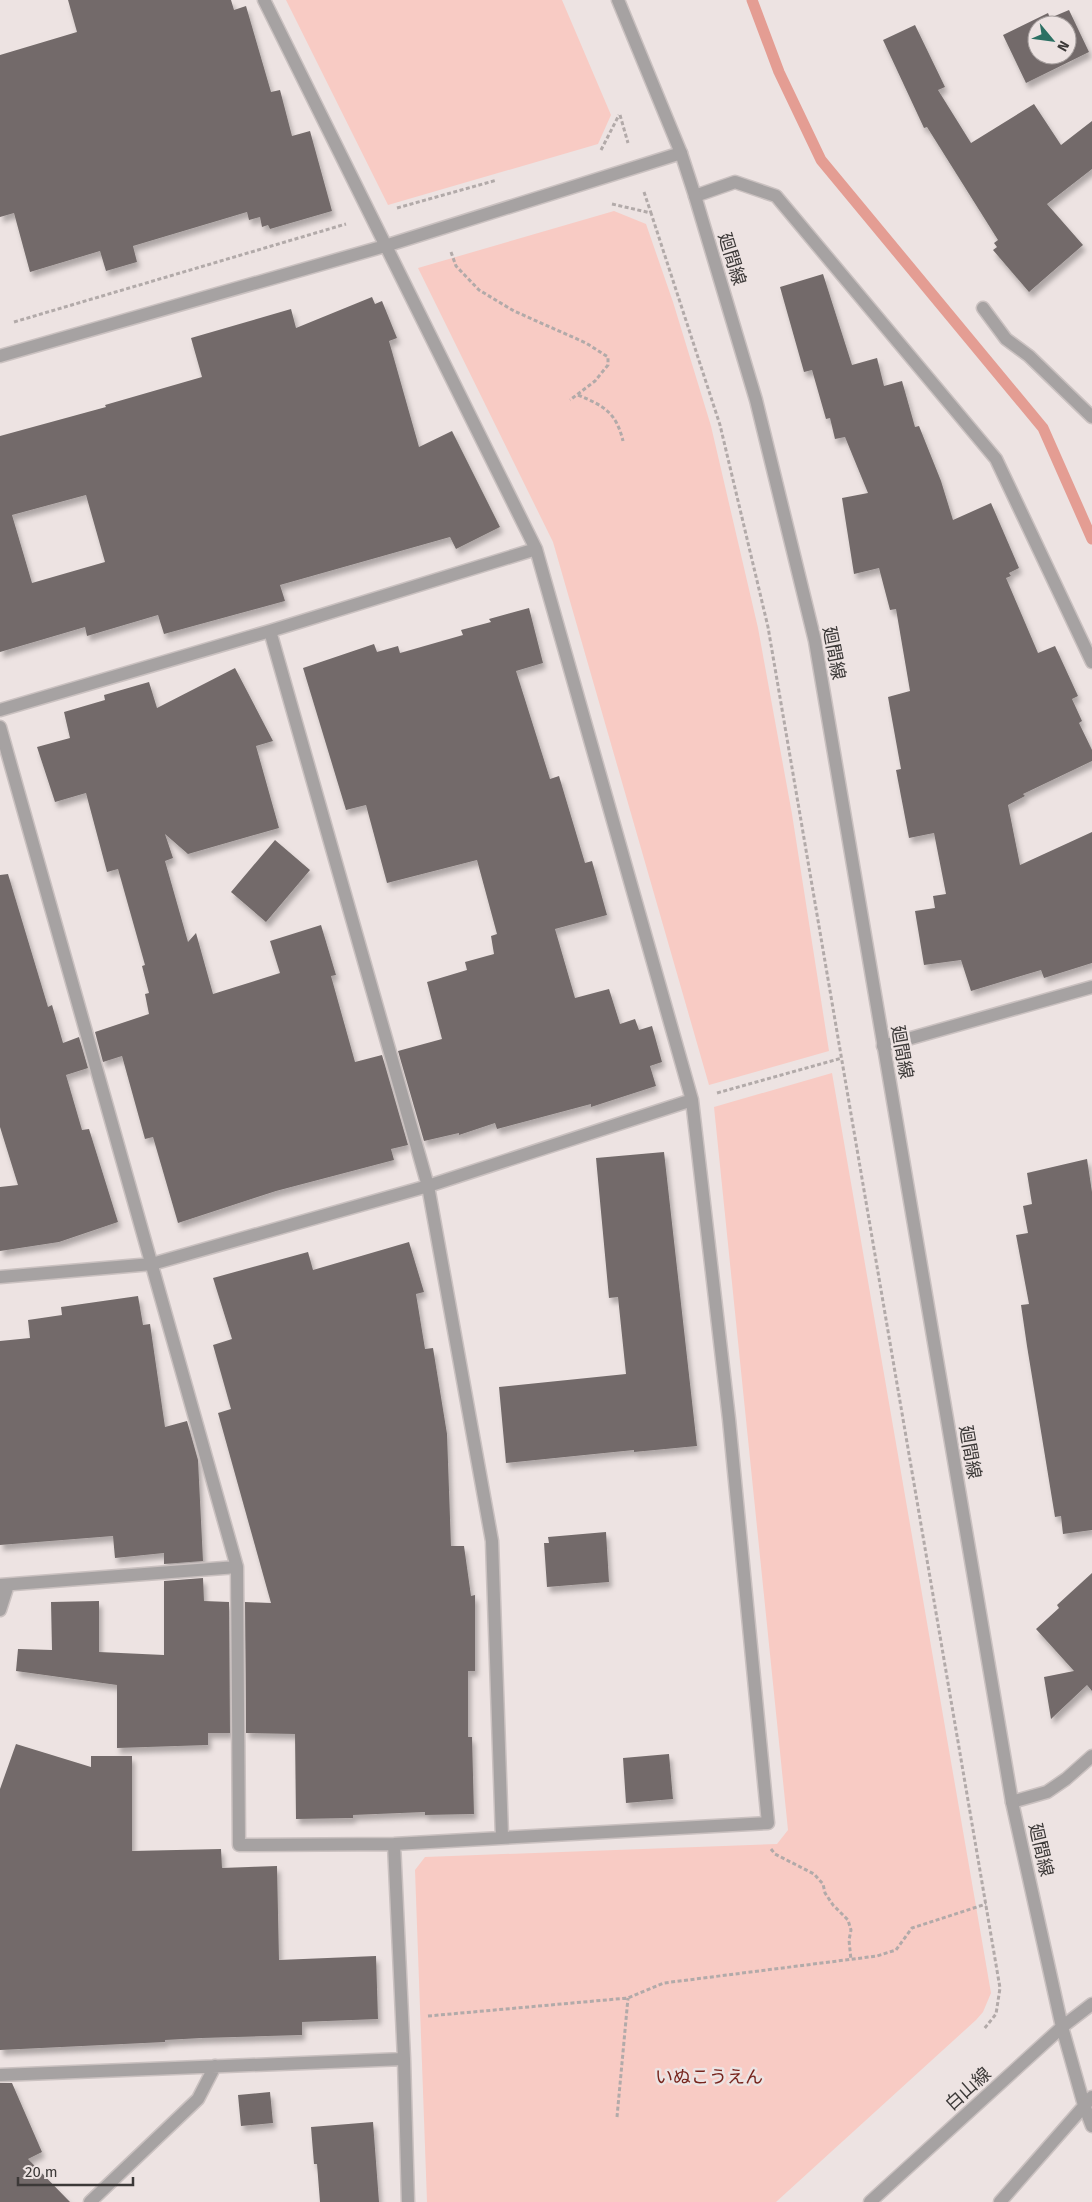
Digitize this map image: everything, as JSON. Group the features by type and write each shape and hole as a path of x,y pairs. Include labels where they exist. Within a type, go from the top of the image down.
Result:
{"street":[{"path":"0,727 237,1567 239,1845 394,1844 768,1823 729,1419 692,1100 536,549 264,0"},
{"name":"廻間線","path":"618,0 681,153 695,196 756,400 815,641 1012,1802 1062,2027 1088,2101 1092,2126"},
{"path":"0,356 385,246 681,153"},
{"path":"695,196 735,182 776,196 996,459 1092,662"},
{"path":"983,308 1006,339 1029,356 1092,417"},
{"path":"0,710 270,631 536,549"},
{"path":"270,631 428,1186 492,1541 502,1837"},
{"path":"883,1046 1092,987"},
{"path":"0,1277 152,1264 428,1186 692,1100"},
{"path":"0,1610 4,1585 237,1567"},
{"path":"1012,1802 1047,1792 1066,1779 1092,1756"},
{"path":"394,1844 403,2019 408,2202"},
{"name":"白山線","path":"870,2202 1062,2027 1092,2004"},
{"path":"0,2076 404,2059"},
{"path":"90,2202 198,2099 215,2066"},
{"path":"1000,2202 1088,2101"}],"path":[{"path":"600,151 619,115"},
{"path":"10,323 505,178"},
{"path":"612,204 651,213 720,425 768,626 1000,1988 996,2014 984,2029"},
{"path":"450,249 456,266 479,290 514,311 586,343 608,357 608,365 595,381 570,400"},
{"path":"578,395 602,405 619,426 623,441"},
{"path":"692,1100 842,1058"},
{"path":"765,1823 772,1850 775,1854 814,1874 823,1884 824,1893 848,1920 851,1930 849,1940 851,1960"},
{"path":"403,2019 628,1998 664,1983 877,1956 896,1950 912,1928 986,1904"},
{"path":"617,2117 628,1998"}],"green space":[{"path":"286,0 562,0 611,115 598,144 388,205"},
{"path":"614,211 646,224 673,302 711,426 758,628 792,814 829,1051 709,1085 553,542 418,268"},
{"name":"いぬこうえん","path":"832,1073 991,1993 983,2012 976,2020 776,2202 427,2202 415,1870 425,1857 777,1844 788,1830 714,1107"}],"building":[{"path":"68,0 231,0 234,10 246,6 271,92 280,90 292,136 310,131 332,211 270,229 268,225 262,227 260,217 249,220 247,212 133,246 137,262 106,271 100,251 30,272 14,213 0,217 0,55 77,32"},
{"path":"1069,10 1071,15 1057,15"},
{"path":"1027,23 1027,65 1063,65 1026,83 1003,35"},
{"path":"915,25 945,87 938,90 971,143 1034,104 1061,145 1092,121 1092,169 1047,204 1083,245 1029,292 993,250 997,247 994,243 998,240 927,127 924,128 883,40"},
{"path":"1077,27 1089,52 1077,58"},
{"path":"823,274 852,365 877,358 884,386 902,381 915,427 919,426 941,481 953,520 991,503 1019,568 1009,573 1011,576 1006,578 1038,653 1055,646 1078,696 1072,699 1082,721 1079,723 1092,750 1092,761 1023,794 1025,796 1008,805 1020,865 1092,832 1092,963 1044,978 1041,970 971,991 961,960 924,965 915,911 935,908 933,896 946,894 934,833 909,838 896,770 901,769 888,697 910,691 896,609 890,610 879,568 854,574 842,498 868,493 845,437 835,439 830,418 826,419 812,370 804,372 780,287"},
{"path":"372,297 375,304 382,301 397,338 389,341 419,447 452,431 500,527 456,549 450,537 280,585 285,601 164,634 158,615 87,636 85,627 0,652 0,436 106,407 105,405 202,377 191,338 291,309 296,328","holes":["86,495 105,562 32,583 12,515"]},
{"path":"529,608 543,663 516,671 550,779 559,776 585,863 592,861 607,915 555,929 575,998 609,989 620,1024 635,1019 639,1030 652,1026 662,1062 650,1066 656,1086 591,1107 591,1104 497,1129 495,1123 459,1135 459,1133 424,1141 398,1051 442,1039 427,982 467,970 465,962 494,954 491,936 497,934 477,860 387,883 366,805 346,810 303,668 374,644 377,652 398,646 400,653 463,635 461,630 491,622 489,619"},
{"path":"235,668 273,741 256,746 279,828 188,854 165,834 173,858 165,861 188,942 196,933 213,994 280,973 270,941 321,925 336,975 331,976 355,1062 382,1055 408,1145 391,1149 394,1160 276,1191 178,1223 153,1137 145,1139 122,1056 103,1062 95,1032 149,1014 145,994 149,993 142,966 145,965 118,869 107,872 86,793 55,802 37,747 70,738 64,712 105,700 104,695 149,682 157,708"},
{"path":"275,840 310,870 266,922 231,892"},
{"path":"8,874 48,1007 52,1005 63,1043 79,1037 88,1068 66,1075 82,1130 89,1129 118,1222 59,1242 0,1251 0,1187 18,1185 0,1127 0,875"},
{"path":"664,1152 697,1446 634,1452 634,1450 506,1463 499,1387 626,1374 618,1297 609,1298 596,1158"},
{"path":"1087,1159 1092,1192 1092,1530 1063,1534 1061,1516 1055,1517 1027,1346 1021,1305 1029,1304 1016,1235 1028,1233 1023,1206 1032,1204 1027,1173"},
{"path":"409,1242 424,1292 416,1294 425,1349 433,1348 447,1434 451,1546 464,1546 471,1596 475,1595 475,1671 468,1671 468,1737 472,1737 474,1814 425,1815 425,1812 353,1815 353,1818 296,1819 295,1734 246,1733 245,1602 271,1603 218,1413 231,1409 213,1345 232,1339 213,1278 308,1252 313,1270"},
{"path":"138,1296 143,1325 150,1324 165,1427 187,1421 198,1460 203,1561 164,1564 164,1553 115,1558 113,1536 0,1545 0,1341 30,1338 28,1320 62,1315 61,1307"},
{"path":"606,1532 609,1582 547,1587 544,1543 549,1543 548,1537"},
{"path":"1092,1573 1092,1691 1087,1685 1051,1719 1044,1677 1074,1671 1036,1629 1059,1608 1057,1605"},
{"path":"203,1578 204,1601 229,1602 230,1733 208,1733 208,1745 117,1748 117,1685 16,1671 18,1649 52,1650 51,1602 99,1601 99,1652 164,1655 164,1581"},
{"path":"16,1744 91,1767 91,1756 132,1756 132,1851 221,1849 222,1868 277,1866 279,1960 376,1956 378,2019 302,2022 302,2035 202,2038 165,2040 165,2042 0,2050 0,1789"},
{"path":"669,1754 673,1799 626,1803 623,1758"},
{"path":"0,2083 12,2083 42,2152 28,2159 70,2202 0,2202"},
{"path":"270,2092 273,2123 241,2126 238,2095"},
{"path":"373,2122 379,2202 320,2202 317,2164 314,2164 311,2127"}],"waterway":[{"path":"752,0 779,72 821,160 1043,428 1092,539"}]}
